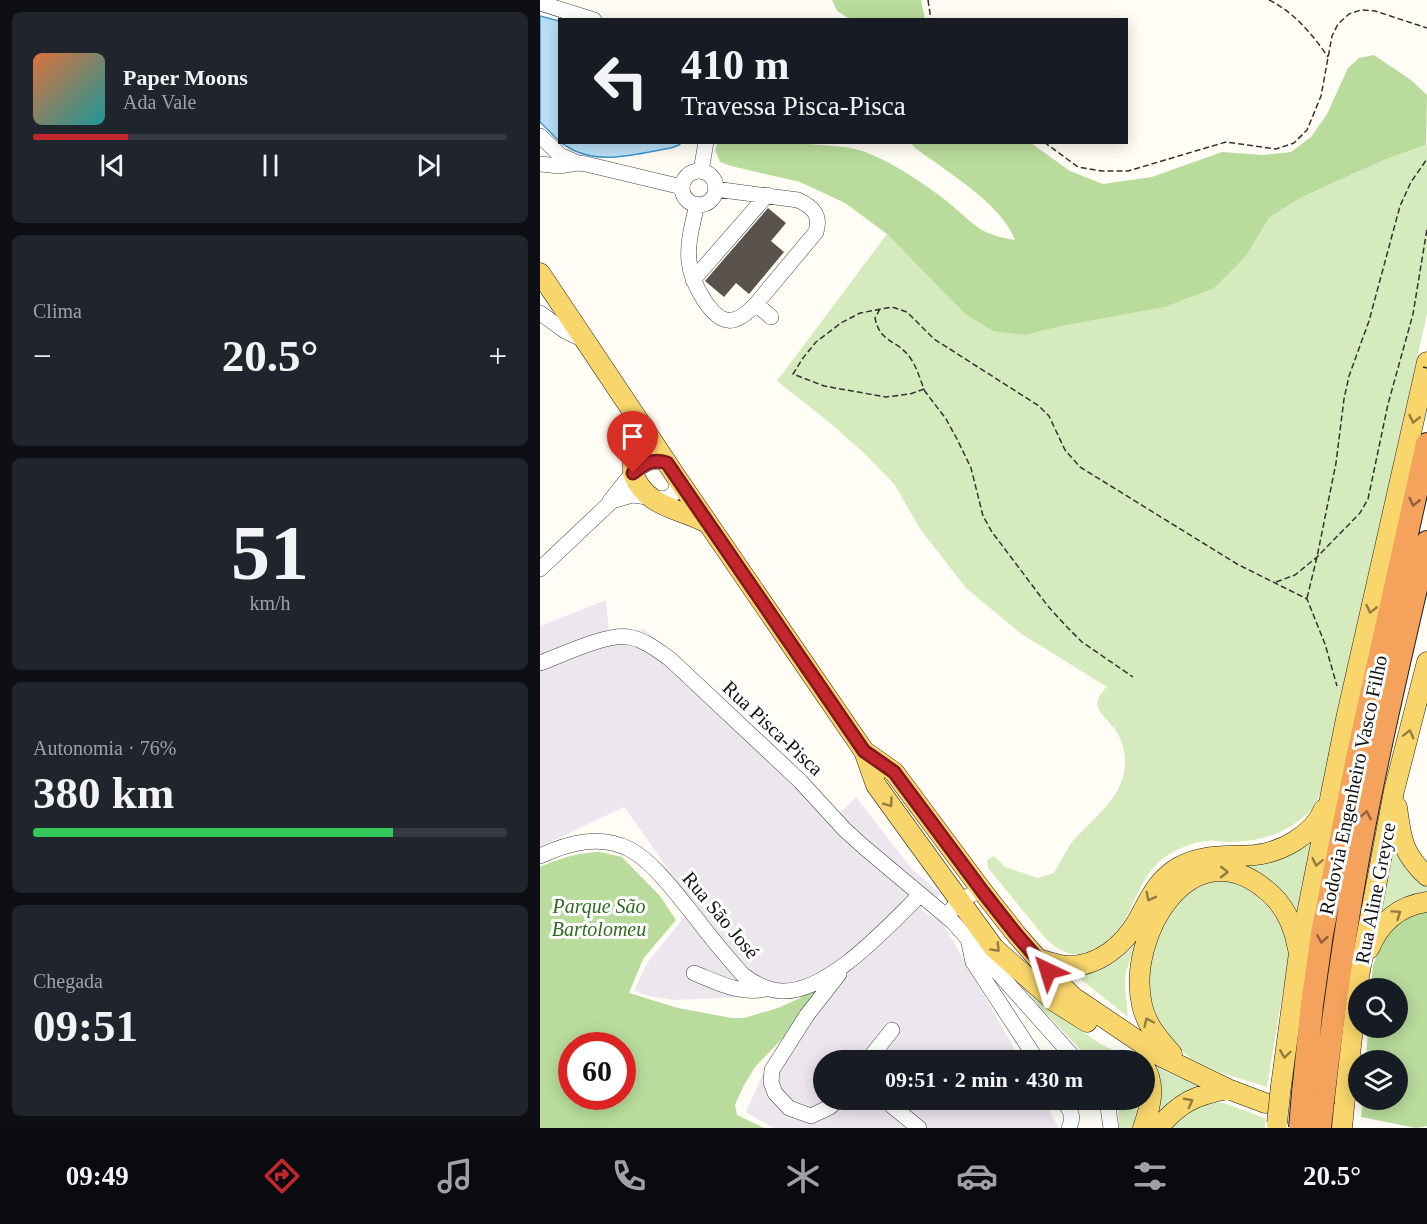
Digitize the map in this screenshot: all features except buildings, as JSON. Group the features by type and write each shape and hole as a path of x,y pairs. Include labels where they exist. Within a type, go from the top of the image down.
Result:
{"highway":[{"name":"Rodovia Engenheiro Vasco Filho","path":"1300,1128 1323,1100 1312,1005 1327,910 1359,748 1427,444"},
{"name":"Rodovia Engenheiro Vasco Filho","path":"1320,1128 1335,996 1365,822 1394,682 1427,542"}],"main road":[{"path":"540,273 672,471 864,751 876,785 994,948 1054,1001 1130,1050"},
{"path":"1277,1125 1299,953 1346,719 1425,364"},
{"path":"632,410 633,473 636,481 651,498 671,510 693,516 708,524"},
{"name":"Rua Aline Greyce","path":"1342,1128 1323,1100 1359,976 1394,791 1427,662"},
{"path":"864,751 894,772 983,892 1038,959 1073,997 1162,1057 1228,1089 1265,1103"},
{"path":"1038,959 1070,966 1094,962 1114,949 1131,932 1156,888 1172,872 1203,858 1257,855 1293,842 1307,833 1323,813 1333,786"},
{"path":"1394,791 1401,839 1415,865 1427,876"},
{"path":"1184,1067 1156,1037 1147,1022 1139,991 1145,946 1162,907 1171,895 1182,886 1208,873 1231,872 1249,878 1270,893 1283,909 1291,925 1299,953"},
{"path":"1359,976 1371,944 1388,920 1412,905 1427,902"},
{"path":"1155,1056 1162,1057"},
{"path":"1158,1128 1191,1099 1228,1089"},
{"path":"1143,1128 1149,1110"}],"street":[{"path":"540,3 588,18"},
{"path":"540,136 560,155 578,163 682,187"},
{"path":"701,171 706,144"},
{"path":"540,164 559,166 578,163"},
{"path":"701,171 706,172 713,179 716,189 707,202 697,204 687,200 682,187 683,181 690,173 701,171"},
{"path":"697,204 689,247 689,262 693,280 718,318 736,319 746,314 756,304 816,232 819,223 817,215 805,203 790,198 716,189"},
{"path":"693,280 767,195"},
{"path":"756,304 771,316"},
{"path":"540,313 565,331 586,342"},
{"path":"540,569 612,501 632,495 664,499 673,495 678,486 672,471 659,460 642,465 604,508"},
{"name":"Rua Pisca-Pisca","path":"540,663 594,643 627,636 652,646 670,659 800,781 845,830 952,921 1067,1050"},
{"name":"Rua São José","path":"540,856 574,843 591,841 627,848 640,856 675,891 743,975 766,988 783,991 813,984 832,974 920,895"},
{"path":"952,921 950,917 952,909 975,892 983,892"},
{"path":"968,940 973,962 1030,1050"},
{"path":"824,1110 811,1116 789,1108 775,1093 771,1082 772,1070 807,1015 851,959"},
{"path":"694,973 733,988 756,991 766,988"},
{"path":"876,1050 892,1030"},
{"path":"897,1110 919,1128"},
{"path":"1069,1128 1072,1119 1070,1110"},
{"path":"1108,1110 1111,1128"}],"path":[{"path":"928,0 931,18"},
{"path":"1269,0 1280,5 1311,33 1328,57"},
{"path":"1047,144 1078,167 1102,171 1128,171 1226,142 1276,150 1294,142 1307,130 1321,96 1332,36 1338,24 1350,14 1361,10 1375,11 1427,28"},
{"path":"1337,687 1325,644 1307,599 1336,463 1349,376 1369,321 1400,206 1411,182 1427,159"},
{"path":"1275,582 1295,575 1317,557 1360,513 1368,499 1388,404 1413,314 1427,229"},
{"path":"924,389 910,394 886,397 824,386 793,374 816,342 841,323 861,313 892,307 907,312 934,339 1039,406 1049,417 1065,450 1080,467 1237,564 1307,599"},
{"path":"880,309 875,318 877,329 885,338 901,347 911,358 924,389 946,419 971,468 983,516 992,532 1047,605 1065,625 1082,642 1133,677"},
{"path":"1425,364 1427,368"}],"shaded area":[{"path":"606,600 609,633 644,629 839,814 856,797 912,869 941,894 935,899 925,901 919,909 942,922 1015,1050 813,1050 813,1110 1049,1110 1059,1128 773,1128 746,1112 763,1073 826,997 809,980 745,997 673,1000 634,991 647,963 694,905 624,807 540,847 540,626"}],"green space":[{"path":"832,0 921,0 925,18 848,18 837,11"},
{"path":"1374,55 1411,80 1427,95 1426,145 1389,158 1298,199 1269,218 1246,256 1214,288 1165,307 1025,335 993,331 964,313 887,234 845,203 800,182 720,162 715,150 717,144 803,144 861,151 911,176 948,202 980,229 1015,240 1008,226 986,201 912,144 1032,144 1070,171 1103,184 1152,177 1222,152 1263,155 1291,152 1311,137 1327,114 1348,68 1359,58"},
{"path":"1427,145 1427,314 1332,739 1326,775 1317,801 1310,811 1294,824 1269,836 1230,842 1202,842 1185,846 1169,854 1154,867 1145,880 1116,933 1091,952 1078,955 1067,953 1046,939 988,868 987,860 994,856 1005,867 1038,878 1054,873 1070,845 1111,801 1122,780 1125,762 1119,736 1098,709 1098,699 1107,687 1020,633 966,588 920,529 895,485 830,423 777,381 887,234 964,313 1025,335 1165,307 1246,256 1269,218 1298,199 1389,158"},
{"path":"1319,831 1298,919 1283,895 1269,879 1259,872 1222,864 1275,861 1297,851"},
{"path":"1394,843 1427,886 1427,895 1392,905 1380,913"},
{"name":"Parque São Bartolomeu","path":"600,852 622,857 660,896 676,920 643,959 629,993 678,1008 744,1018 778,1008 818,987 820,990 796,1024 755,1067 735,1105 737,1115 764,1128 540,1128 540,867 569,856"},
{"path":"1216,880 1232,882 1245,887 1259,898 1279,923 1290,947 1267,1087 1219,1072 1191,1059 1172,1042 1151,1012 1146,979 1162,918 1187,892"},
{"path":"1427,911 1427,1126 1416,1128 1361,1117 1362,1110 1408,1110 1408,1050 1367,1050 1367,1038 1408,1038 1408,978 1372,978 1373,965 1382,944 1391,930 1405,917"},
{"path":"1134,946 1126,972 1128,1017 1074,974 1093,973 1107,967"},
{"path":"1027,993 1112,1050 1081,1050"},
{"path":"1155,1066 1205,1090 1152,1128 1151,1110 1155,1110"},
{"path":"1208,1101 1224,1103 1265,1118 1265,1128 1170,1128 1182,1114"},
{"path":"1118,1110 1138,1110 1133,1128 1119,1128"}],"water":[{"path":"540,16 558,21 558,140 540,122"},
{"path":"563,144 680,144 634,155 609,157 597,157 573,150"}],"route":[{"path":"633,473 642,465 653,460 667,463 864,751 894,772 983,892 1048,971"}]}
